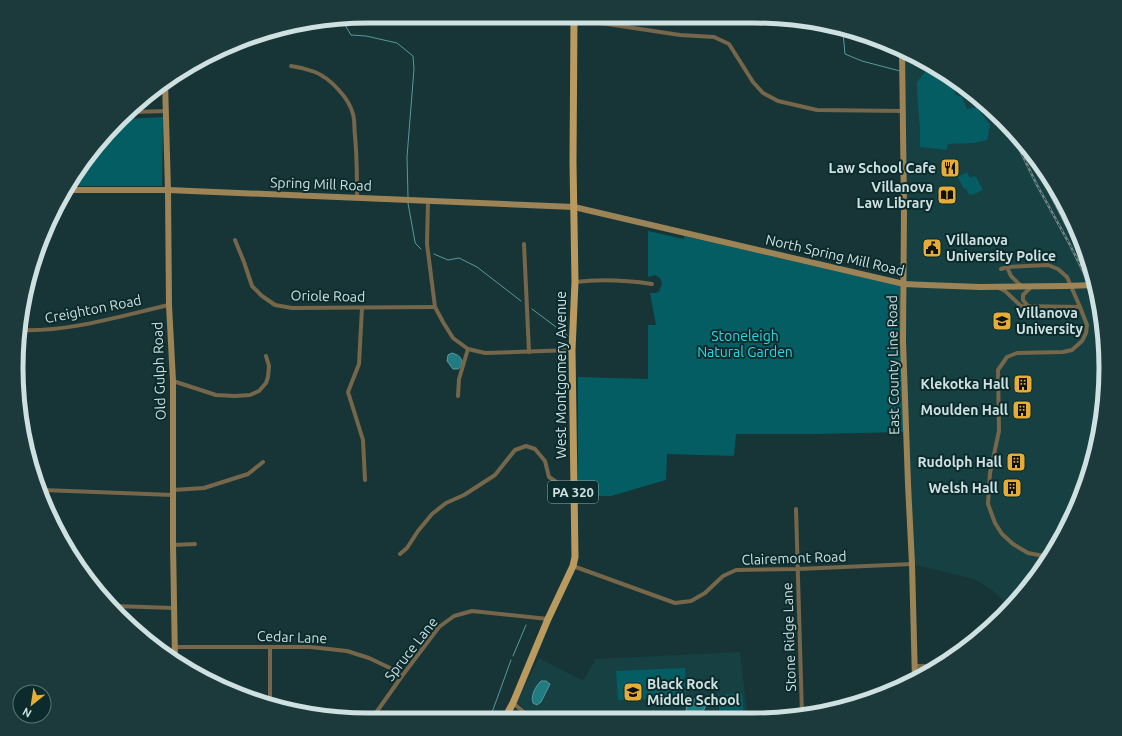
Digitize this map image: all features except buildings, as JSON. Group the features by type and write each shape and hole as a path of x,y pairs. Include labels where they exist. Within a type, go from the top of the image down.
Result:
{"main road":[{"name":"West Montgomery Avenue","path":"508,713 548,619 573,566 575,557 572,350 575,282 574,23"}],"street":[{"path":"605,23 680,35 714,37 729,44 754,82 764,93 778,101 817,110 902,111"},
{"name":"East County Line Road","path":"902,57 904,210 903,341 915,673"},
{"path":"291,66 316,72 332,84 346,100 353,116 357,198"},
{"name":"Old Gulph Road","path":"165,89 168,190 168,306 173,381 173,545 175,654"},
{"path":"138,112 166,111"},
{"name":"Spring Mill Road","path":"72,190 168,190 574,207"},
{"path":"428,200 427,244 435,307 442,322 453,338 468,349 485,353 572,350"},
{"name":"North Spring Mill Road","path":"574,207 904,284 926,286 994,287 1088,285"},
{"name":"Oriole Road","path":"235,240 252,286 262,296 275,305 292,308 435,307"},
{"path":"524,244 529,352"},
{"path":"1001,269 1008,267 1048,265 1058,269 1067,277 1087,325 1086,333 1082,340 1072,350 1063,352 1017,353 1007,357 998,370 999,431 990,473 988,504 995,523 1002,534 1015,546 1028,553 1043,556"},
{"path":"1008,267 1011,276 1021,287"},
{"path":"575,282 594,280 623,280 652,284"},
{"path":"1029,306 1023,300 1022,294 1032,286"},
{"path":"994,287 1005,291 1022,306 1080,307"},
{"name":"Creighton Road","path":"25,330 38,331 84,325 168,306"},
{"path":"362,308 359,364 348,392 363,440 365,480"},
{"path":"458,396 459,379 468,349"},
{"path":"173,381 216,395 250,395 259,390 266,383 269,366 266,356"},
{"path":"400,554 407,548 418,530 432,514 446,503 464,495 496,475 515,450 526,446 535,449 546,461 549,477 558,483 573,484"},
{"path":"45,490 173,492 204,488 248,474 263,462"},
{"name":"Stone Ridge Lane","path":"796,510 802,709"},
{"path":"173,545 195,544"},
{"name":"Clairemont Road","path":"573,566 675,603 691,601 705,593 723,576 736,570 912,564"},
{"path":"119,606 174,608"},
{"name":"Spruce Lane","path":"376,713 439,627 454,616 472,611 548,619"},
{"name":"Cedar Lane","path":"175,647 310,647 347,651 370,658 402,676"},
{"path":"270,647 270,699"},
{"path":"915,666 928,666"},
{"path":"513,703 525,713"}],"shaded area":[{"name":"Villanova University","path":"902,57 927,69 964,94 998,124 1028,158 1053,196 1073,236 1081,257 1092,301 1098,345 1098,391 1092,435 1081,479 1063,521 1041,560 1028,578 1006,603 992,590 974,579 912,564 903,341"},
{"path":"452,353 459,356 461,359 462,366 458,369 453,369 447,361 448,355"},
{"name":"Black Rock Middle School","path":"740,652 747,713 529,713 517,702 539,658 583,681 596,659"},
{"path":"541,681 546,681 550,684 541,702 537,705 533,703 532,697 535,688"},
{"path":"700,694 704,697 706,706 703,711 686,711 687,705"}],"green space":[{"path":"927,69 952,85 956,95 962,97 967,109 977,107 990,125 987,140 974,143 948,144 947,150 920,147 917,82"},
{"path":"163,117 162,186 79,186 80,178 94,158 130,119"},
{"path":"967,172 970,178 974,176 976,177 983,190 969,195 958,177"},
{"name":"Stoneleigh Natural Garden","path":"648,231 684,239 684,236 900,286 904,432 736,434 734,456 667,454 666,480 611,496 578,496 578,377 648,379 648,325 656,325 650,293 659,292 662,283 660,278 655,275 648,277"},
{"path":"685,668 686,698 618,700 616,671"},
{"path":"742,693 744,713 720,713 718,695"}],"waterway":[{"path":"344,24 351,35 366,36 397,43 413,56 414,69 407,157 408,197"},
{"path":"843,35 845,54 862,61 900,71"},
{"path":"408,203 415,242 421,249"},
{"path":"434,254 448,260 459,258 477,267 521,301"},
{"path":"532,309 568,336"},
{"path":"513,656 526,625"},
{"path":"492,713 511,660"}],"railway":[{"path":"1018,147 1087,279"},
{"path":"1041,176 1076,245"}],"place":[{"name":"Law School Cafe","path":"950,168"},
{"name":"Villanova Law Library","path":"947,195"},
{"name":"Villanova University Police","path":"932,248"},
{"name":"Villanova University","path":"1002,321"},
{"name":"Klekotka Hall","path":"1023,384"},
{"name":"Moulden Hall","path":"1022,410"},
{"name":"Rudolph Hall","path":"1016,462"},
{"name":"Welsh Hall","path":"1012,488"},
{"name":"Black Rock Middle School","path":"633,692"}]}
